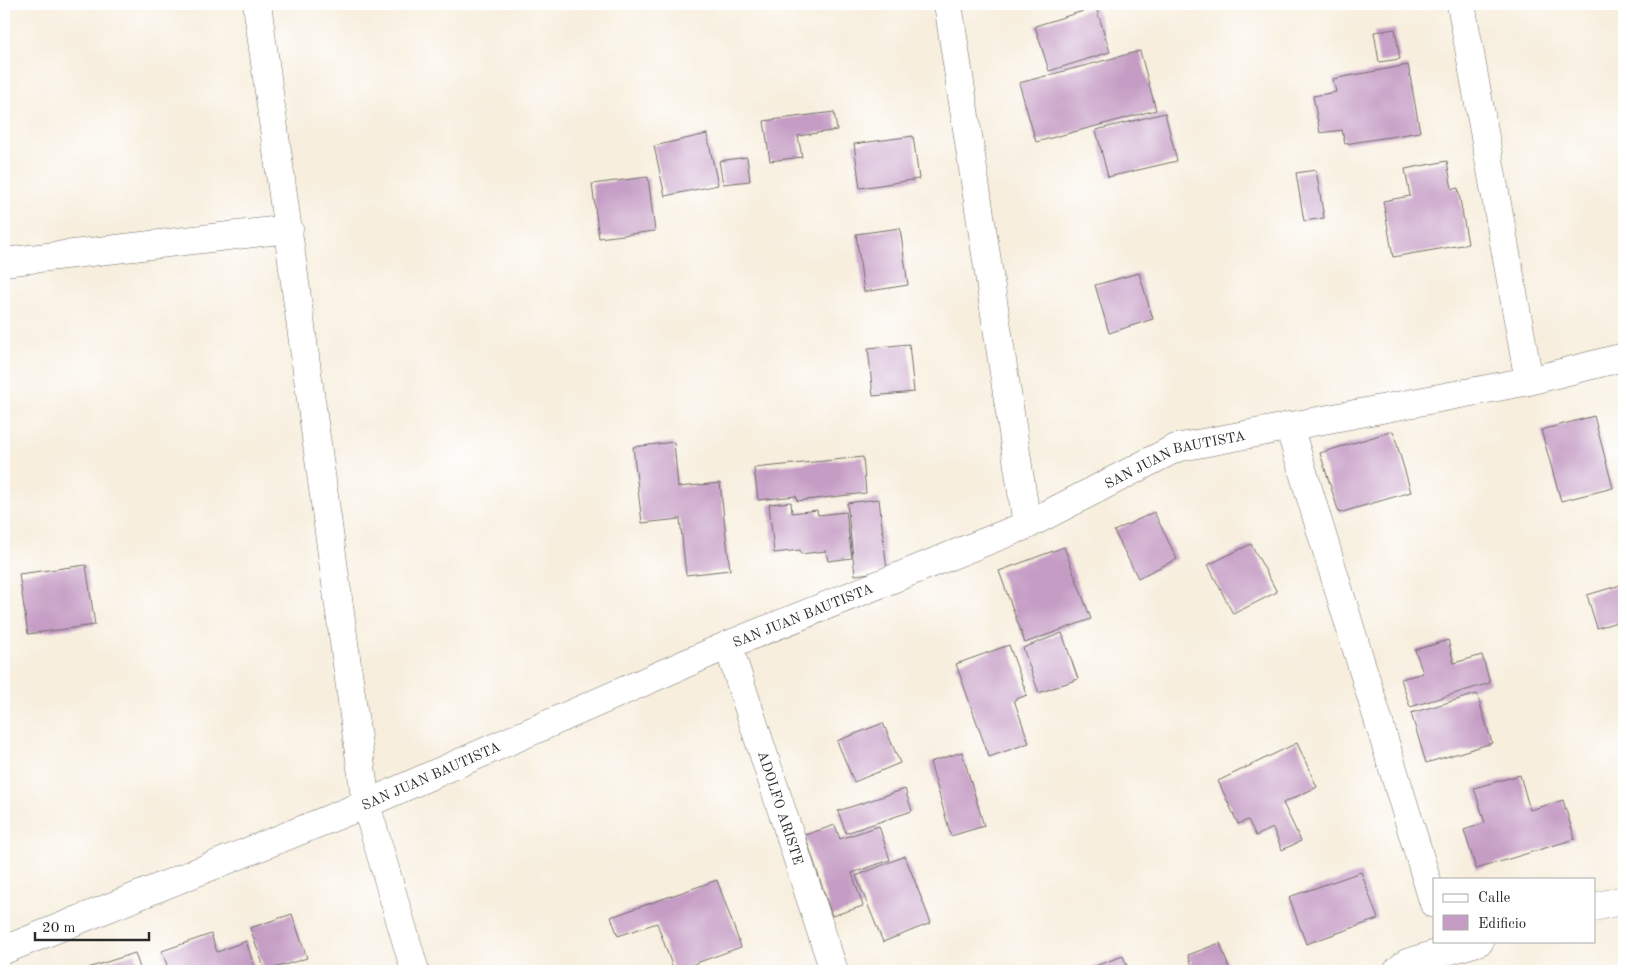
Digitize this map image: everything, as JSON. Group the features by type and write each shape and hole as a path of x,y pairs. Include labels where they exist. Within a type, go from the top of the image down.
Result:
{"street":[{"path":"257,4 366,804 415,971"},
{"path":"948,4 1027,525"},
{"path":"1461,4 1529,381"},
{"path":"4,262 289,229"},
{"name":"SAN JUAN BAUTISTA","path":"4,950 366,804 728,644 1027,525 1176,448 1529,381 1624,357"},
{"path":"1289,426 1433,901"},
{"name":"ADOLFO ARISTE","path":"728,644 834,971"},
{"path":"1596,907 1624,900"},
{"path":"1397,971 1407,964 1447,946 1473,942"}],"building":[{"path":"1096,7 1110,52 1049,71 1035,26"},
{"path":"1395,29 1400,59 1379,62 1374,32"},
{"path":"1140,51 1156,110 1036,142 1019,83"},
{"path":"1408,65 1420,132 1345,144 1342,130 1320,133 1313,96 1336,92 1333,79"},
{"path":"834,112 837,130 798,136 802,157 770,161 764,121"},
{"path":"1165,113 1177,161 1108,177 1096,130"},
{"path":"707,134 718,185 665,196 654,146"},
{"path":"913,136 919,179 860,188 854,144"},
{"path":"747,157 750,181 723,184 719,161"},
{"path":"1447,161 1452,189 1458,188 1468,244 1393,257 1383,201 1410,196 1405,169"},
{"path":"1316,170 1324,218 1304,221 1296,173"},
{"path":"648,177 655,231 599,238 592,184"},
{"path":"900,228 908,285 864,292 856,234"},
{"path":"1139,273 1153,319 1109,333 1095,285"},
{"path":"909,344 914,392 873,396 868,348"},
{"path":"1594,416 1613,488 1561,501 1541,430"},
{"path":"1393,431 1411,492 1339,513 1320,453"},
{"path":"674,442 678,487 720,483 730,570 686,575 680,519 642,523 633,447"},
{"path":"863,457 866,493 797,501 796,496 758,500 754,468"},
{"path":"879,499 887,571 855,575 847,503"},
{"path":"791,502 792,513 817,510 818,515 846,512 852,558 828,561 826,551 801,554 800,550 774,553 769,504"},
{"path":"1154,512 1177,559 1138,578 1114,531"},
{"path":"1251,544 1277,592 1233,614 1208,565"},
{"path":"1064,547 1091,619 1025,643 999,571"},
{"path":"86,565 95,625 28,634 19,574"},
{"path":"1624,584 1624,620 1597,628 1587,595"},
{"path":"1062,633 1078,679 1039,693 1023,648"},
{"path":"1448,640 1454,663 1482,655 1490,683 1410,707 1401,679 1423,673 1415,650"},
{"path":"1009,645 1027,695 1014,700 1029,743 989,757 956,664"},
{"path":"1477,694 1492,743 1426,763 1411,713"},
{"path":"883,723 900,763 854,782 837,741"},
{"path":"1297,743 1317,787 1283,803 1301,841 1282,850 1273,828 1256,836 1248,820 1238,824 1218,781"},
{"path":"962,752 984,826 951,836 930,762"},
{"path":"1520,775 1530,810 1563,800 1575,839 1476,869 1464,830 1485,823 1474,788"},
{"path":"905,789 912,811 846,833 838,811"},
{"path":"835,825 840,839 879,826 890,860 852,873 863,906 832,916 805,835"},
{"path":"905,856 931,923 883,942 856,876"},
{"path":"1361,872 1378,919 1306,944 1289,897"},
{"path":"717,880 741,947 674,971 657,923 618,936 611,917"},
{"path":"292,914 307,958 265,971 250,928"},
{"path":"211,934 217,952 246,941 256,971 169,971 162,951"},
{"path":"1220,943 1230,971 1194,971 1188,955"},
{"path":"135,953 141,971 89,971 88,968"},
{"path":"1123,956 1129,971 1082,971"}]}
